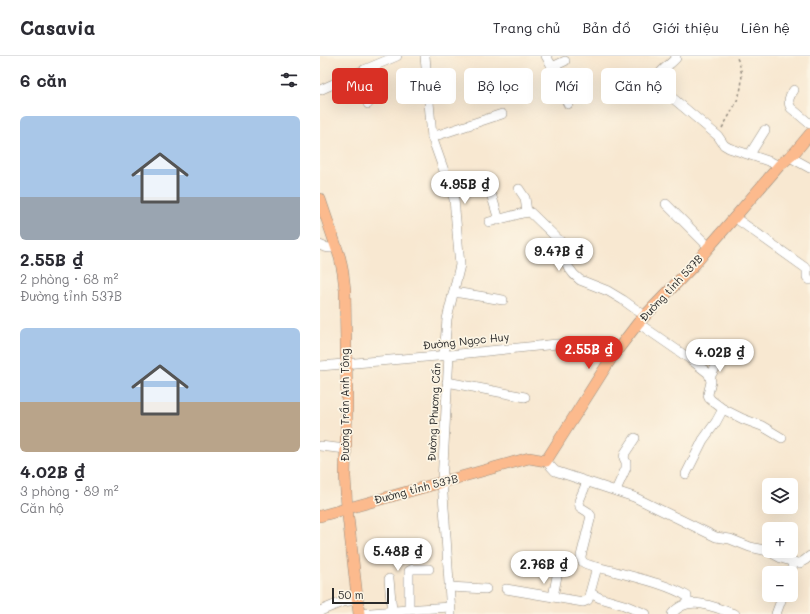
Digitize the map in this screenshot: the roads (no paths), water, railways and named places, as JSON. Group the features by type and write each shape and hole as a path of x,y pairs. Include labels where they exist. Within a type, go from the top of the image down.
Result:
{"main road":[{"name":"Đường tỉnh 537B","path":"320,516 529,458 546,461 612,356 641,320 695,264 779,166 795,152 810,134"},
{"name":"Đường Trần Anh Tông","path":"320,199 337,248 343,273 345,290 347,401 345,476 356,600 359,614"}],"street":[{"path":"369,68 397,56"},
{"name":"Đường Phương Cấn","path":"425,56 432,137 454,199 460,265 447,320 446,356 448,382 442,482 446,521 450,611"},
{"path":"546,56 552,67 565,61"},
{"path":"676,56 672,63 660,73 657,80 663,90 718,136 724,145 779,166"},
{"path":"320,90 332,85"},
{"path":"794,90 790,95 789,104 791,108 810,124"},
{"path":"432,137 502,114"},
{"path":"750,154 765,130"},
{"path":"790,157 810,168"},
{"path":"519,189 525,198 526,212"},
{"path":"492,197 500,220"},
{"path":"666,204 709,247"},
{"path":"489,222 529,212 560,241 566,264 577,278 623,300 641,320 708,373 711,382 708,394 709,398 723,409 762,426 782,438"},
{"path":"734,218 807,269 807,277 810,280"},
{"path":"320,245 323,247 337,248"},
{"path":"454,292 503,300"},
{"name":"Đường Ngọc Huy","path":"320,366 446,356 557,344 584,345 612,356"},
{"path":"710,377 723,354"},
{"path":"448,382 525,397"},
{"path":"686,474 703,440 723,409"},
{"path":"616,490 626,468 624,458 625,453 634,438"},
{"path":"320,446 346,449"},
{"path":"546,461 555,471 634,497 716,537 730,539 750,547 768,551 797,564 810,556"},
{"path":"587,482 579,501 580,507 588,512 591,518 581,557 583,562 678,591 687,596 687,604"},
{"path":"793,566 794,562"},
{"path":"506,589 583,602 588,600 597,567"},
{"path":"553,597 557,576 554,568"},
{"path":"411,611 409,571 413,569 429,569"},
{"path":"389,579 392,611"},
{"path":"449,587 486,589"},
{"path":"590,593 646,614"},
{"path":"320,611 342,602 356,600"},
{"path":"776,614 780,602"},
{"path":"672,614 679,607 687,604 701,604 735,614"},
{"path":"359,614 392,611 450,611"}]}
